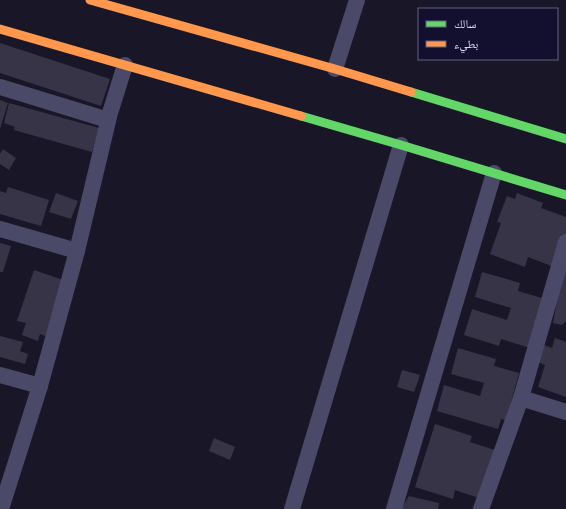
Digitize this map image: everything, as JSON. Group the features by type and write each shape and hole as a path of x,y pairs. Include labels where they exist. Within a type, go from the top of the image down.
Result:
{"street":[{"path":"90,0 334,69 566,139"},
{"path":"334,69 357,0"},
{"path":"0,28 401,145 566,195"},
{"path":"1,509 40,386 77,252 108,120 125,65"},
{"path":"0,87 108,120"},
{"path":"292,509 401,145"},
{"path":"394,509 494,173"},
{"path":"0,229 77,252"},
{"path":"481,509 521,398 566,242"},
{"path":"0,375 40,386"},
{"path":"521,398 566,412"}],"building":[{"path":"0,43 110,79 101,106 0,73"},
{"path":"0,100 8,103 0,129"},
{"path":"9,103 99,128 92,152 14,130 15,127 4,123"},
{"path":"3,149 16,158 9,170 0,164 0,154"},
{"path":"8,187 49,200 41,226 0,214 0,191 6,193"},
{"path":"56,193 78,201 71,219 49,212"},
{"path":"517,193 543,203 541,208 566,217 566,233 554,267 528,257 525,267 490,254 501,223 497,222 507,196 515,199"},
{"path":"0,243 11,246 3,272 0,272"},
{"path":"565,256 566,321 562,325 553,323"},
{"path":"34,270 66,281 48,337 40,334 38,341 22,335 26,323 17,321"},
{"path":"482,272 520,283 518,291 545,299 530,348 501,339 499,346 464,335 472,309 507,320 511,308 475,297"},
{"path":"0,336 23,342 20,351 28,354 25,364 0,357"},
{"path":"555,338 566,342 566,397 538,387 545,365 535,361 541,344 552,348"},
{"path":"458,348 496,359 494,366 519,373 506,420 501,419 498,429 437,411 444,385 480,396 484,383 451,374"},
{"path":"402,370 420,375 414,392 397,387"},
{"path":"435,424 472,436 470,442 498,451 482,499 455,490 453,499 415,487"},
{"path":"214,438 235,447 230,460 209,451"},
{"path":"409,496 439,503 438,509 401,509"}],"traffic: fast":[{"path":"411,92 566,139"},
{"path":"301,116 566,195"}],"traffic: slow":[{"path":"90,0 411,92"},
{"path":"0,29 301,116"}]}
